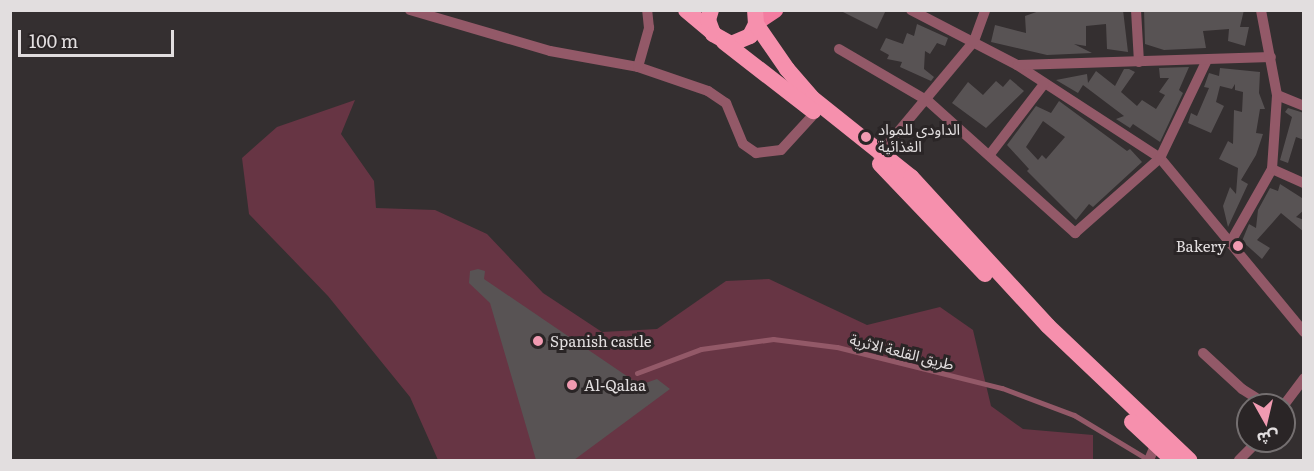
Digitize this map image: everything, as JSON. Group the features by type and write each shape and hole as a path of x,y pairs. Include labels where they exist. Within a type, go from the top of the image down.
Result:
{"highway":[{"path":"686,10 718,38 815,112 879,155"},
{"path":"711,10 708,20 718,38"},
{"path":"718,38 744,40 756,19 803,89 952,218 1048,326 1153,450 1173,460"},
{"path":"1153,450 1189,460"}],"main road":[{"path":"756,19 775,10"}],"street":[{"path":"410,10 550,51 638,67 722,98 743,144 756,153 781,150 815,112"},
{"path":"638,67 649,28 647,10"},
{"path":"911,10 1017,65 1160,158 1304,332"},
{"path":"879,155 928,101 974,41 985,10"},
{"path":"1136,10 1139,62"},
{"path":"1230,243 1272,169 1278,95 1261,10"},
{"path":"839,49 928,101 991,153 1075,233 1160,158 1207,60"},
{"path":"1017,65 1271,57"},
{"path":"991,153 1044,84"},
{"path":"1278,95 1304,106"},
{"path":"1272,169 1304,183"},
{"path":"1203,353 1248,393"},
{"path":"1293,393 1304,378"}],"lane":[{"name":"طريق القلعة الاثرية","path":"637,373 701,349 772,339 837,347 1002,388 1074,415 1153,450"}],"shaded area":[{"path":"355,100 341,134 374,181 376,208 435,210 487,234 543,293 602,332 657,329 726,281 769,279 867,325 940,307 973,330 991,406 1023,429 1093,435 1093,460 438,460 410,397 328,296 249,214 242,158 277,127"}],"building":[{"path":"839,10 886,10 877,29"},
{"path":"1042,10 1123,10 1128,52 1107,49 1106,24 1086,26 1086,46 1074,44 1092,53 1047,55 991,42 995,25 1026,33 1025,16"},
{"path":"1144,10 1244,10 1240,27 1249,27 1245,46 1228,41 1229,29 1203,31 1206,48 1164,50 1145,44"},
{"path":"917,24 948,38 945,46 937,43 930,54 925,51 924,69 934,77 931,81 900,67 902,62 887,59 889,55 880,50 886,38 903,44 907,33 914,36"},
{"path":"1189,67 1179,90 1183,93 1160,142 1133,124 1130,128 1116,119 1124,116 1083,85 1078,93 1056,80 1087,74 1088,83 1096,71 1115,86 1124,69 1129,69 1135,72 1121,92 1137,106 1142,100 1156,109 1165,95 1159,92 1169,78 1160,78 1159,68"},
{"path":"1220,68 1260,72 1259,93 1265,109 1260,109 1256,133 1263,134 1256,155 1241,180 1248,184 1228,227 1223,206 1230,187 1236,194 1238,168 1219,159 1228,141 1233,144 1234,110 1242,112 1243,92 1235,90 1235,84 1232,89 1220,86 1216,102 1224,106 1211,133 1188,123 1191,113 1197,116 1209,88 1204,87 1209,73 1219,76"},
{"path":"1010,79 1024,91 986,128 952,103 968,82 983,95 996,81 1003,87"},
{"path":"1059,101 1127,151 1130,149 1142,162 1093,207 1089,204 1076,220 1027,171 1029,169 1007,145 1036,106 1051,113","holes":["1043,121 1065,137 1046,159 1042,155 1038,160 1026,147"]},
{"path":"1288,108 1304,113 1304,140 1296,137 1288,163 1280,160 1292,117 1285,112"},
{"path":"1280,184 1302,198 1304,210 1296,217 1304,220 1304,232 1281,213 1257,240 1270,248 1262,259 1242,241 1249,224 1256,228 1258,210 1270,188 1278,191"},
{"name":"Spanish castle","path":"478,269 485,271 484,279 640,385 657,379 670,389 574,460 536,460 490,303 469,283 470,271"}],"place":[{"name":"الداودي للمواد الغذائية","path":"866,137"},
{"name":"Bakery","path":"1238,246"},
{"name":"Spanish castle","path":"538,341"},
{"name":"Al-Qalaa","path":"572,385"}]}
